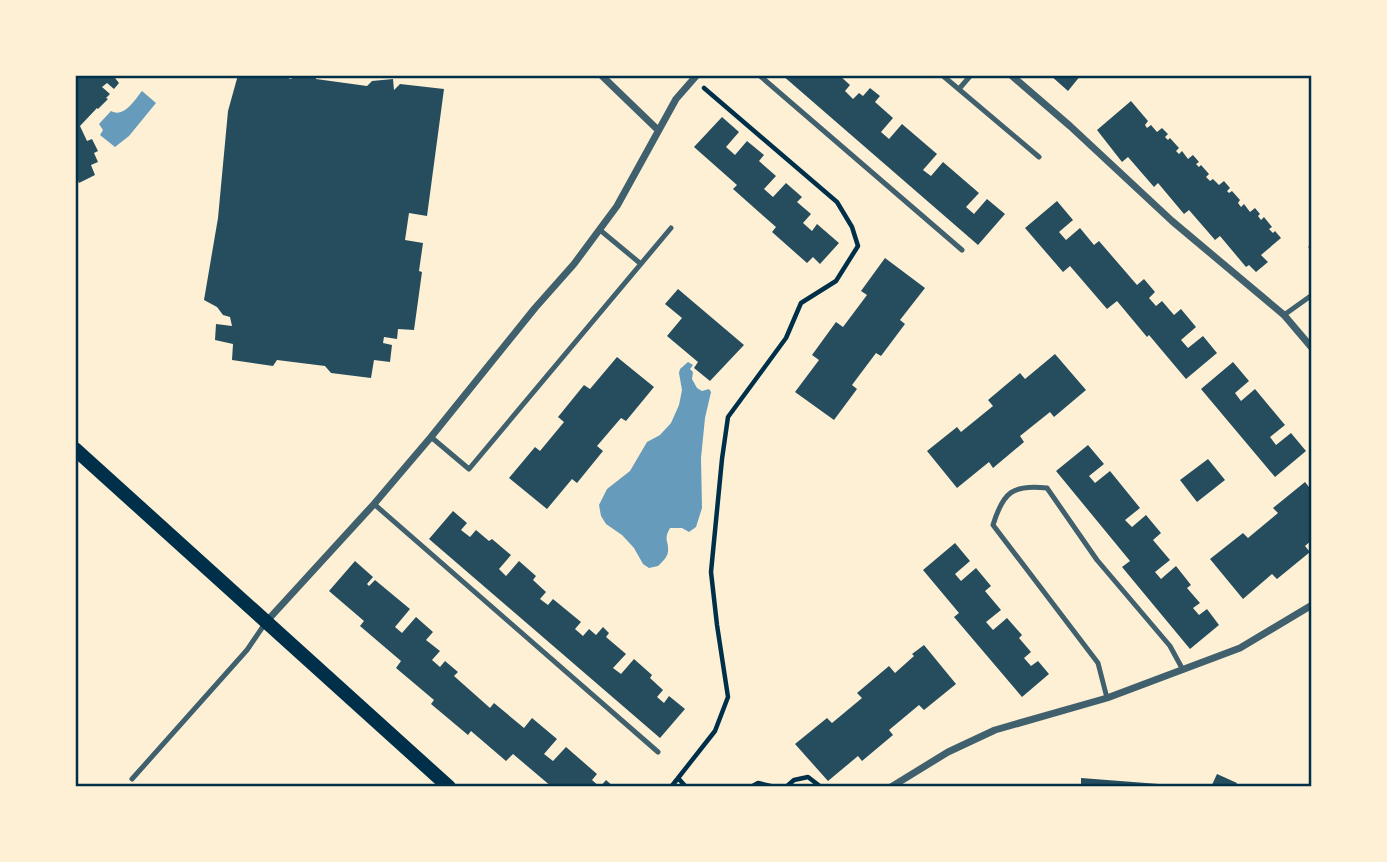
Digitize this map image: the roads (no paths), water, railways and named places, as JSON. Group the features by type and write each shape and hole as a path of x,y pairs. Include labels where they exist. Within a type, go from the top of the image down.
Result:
{"main road":[{"path":"75,449 449,787"}],"street":[{"path":"601,75 658,130"},
{"path":"1011,75 1172,221 1284,315 1312,348"},
{"path":"266,622 431,438 535,308 574,264 617,206 676,99 695,77"},
{"path":"891,787 948,752 995,730 1107,698 1240,648 1312,605"}],"lane":[{"path":"759,75 962,250"},
{"path":"942,75 1039,157"},
{"path":"959,89 971,75"},
{"path":"431,438 469,469 671,228"},
{"path":"600,230 641,264"},
{"path":"1284,315 1312,295"},
{"path":"1107,698 1098,663 993,525 998,508 1008,494 1027,486 1047,488 1097,560 1170,646 1183,670"},
{"path":"374,504 658,752"},
{"path":"132,779 247,650 266,622"}],"water":[{"path":"142,91 156,103 129,136 115,147 100,135 103,130 99,124 111,111 116,113 128,107"},
{"path":"688,362 693,365 690,369 697,388 702,391 709,389 711,392 701,458 702,508 696,527 689,532 682,528 670,528 667,555 658,566 649,568 643,564 622,535 606,524 599,505 607,489 630,471 647,442 660,435 671,423 682,390 680,369"}]}
